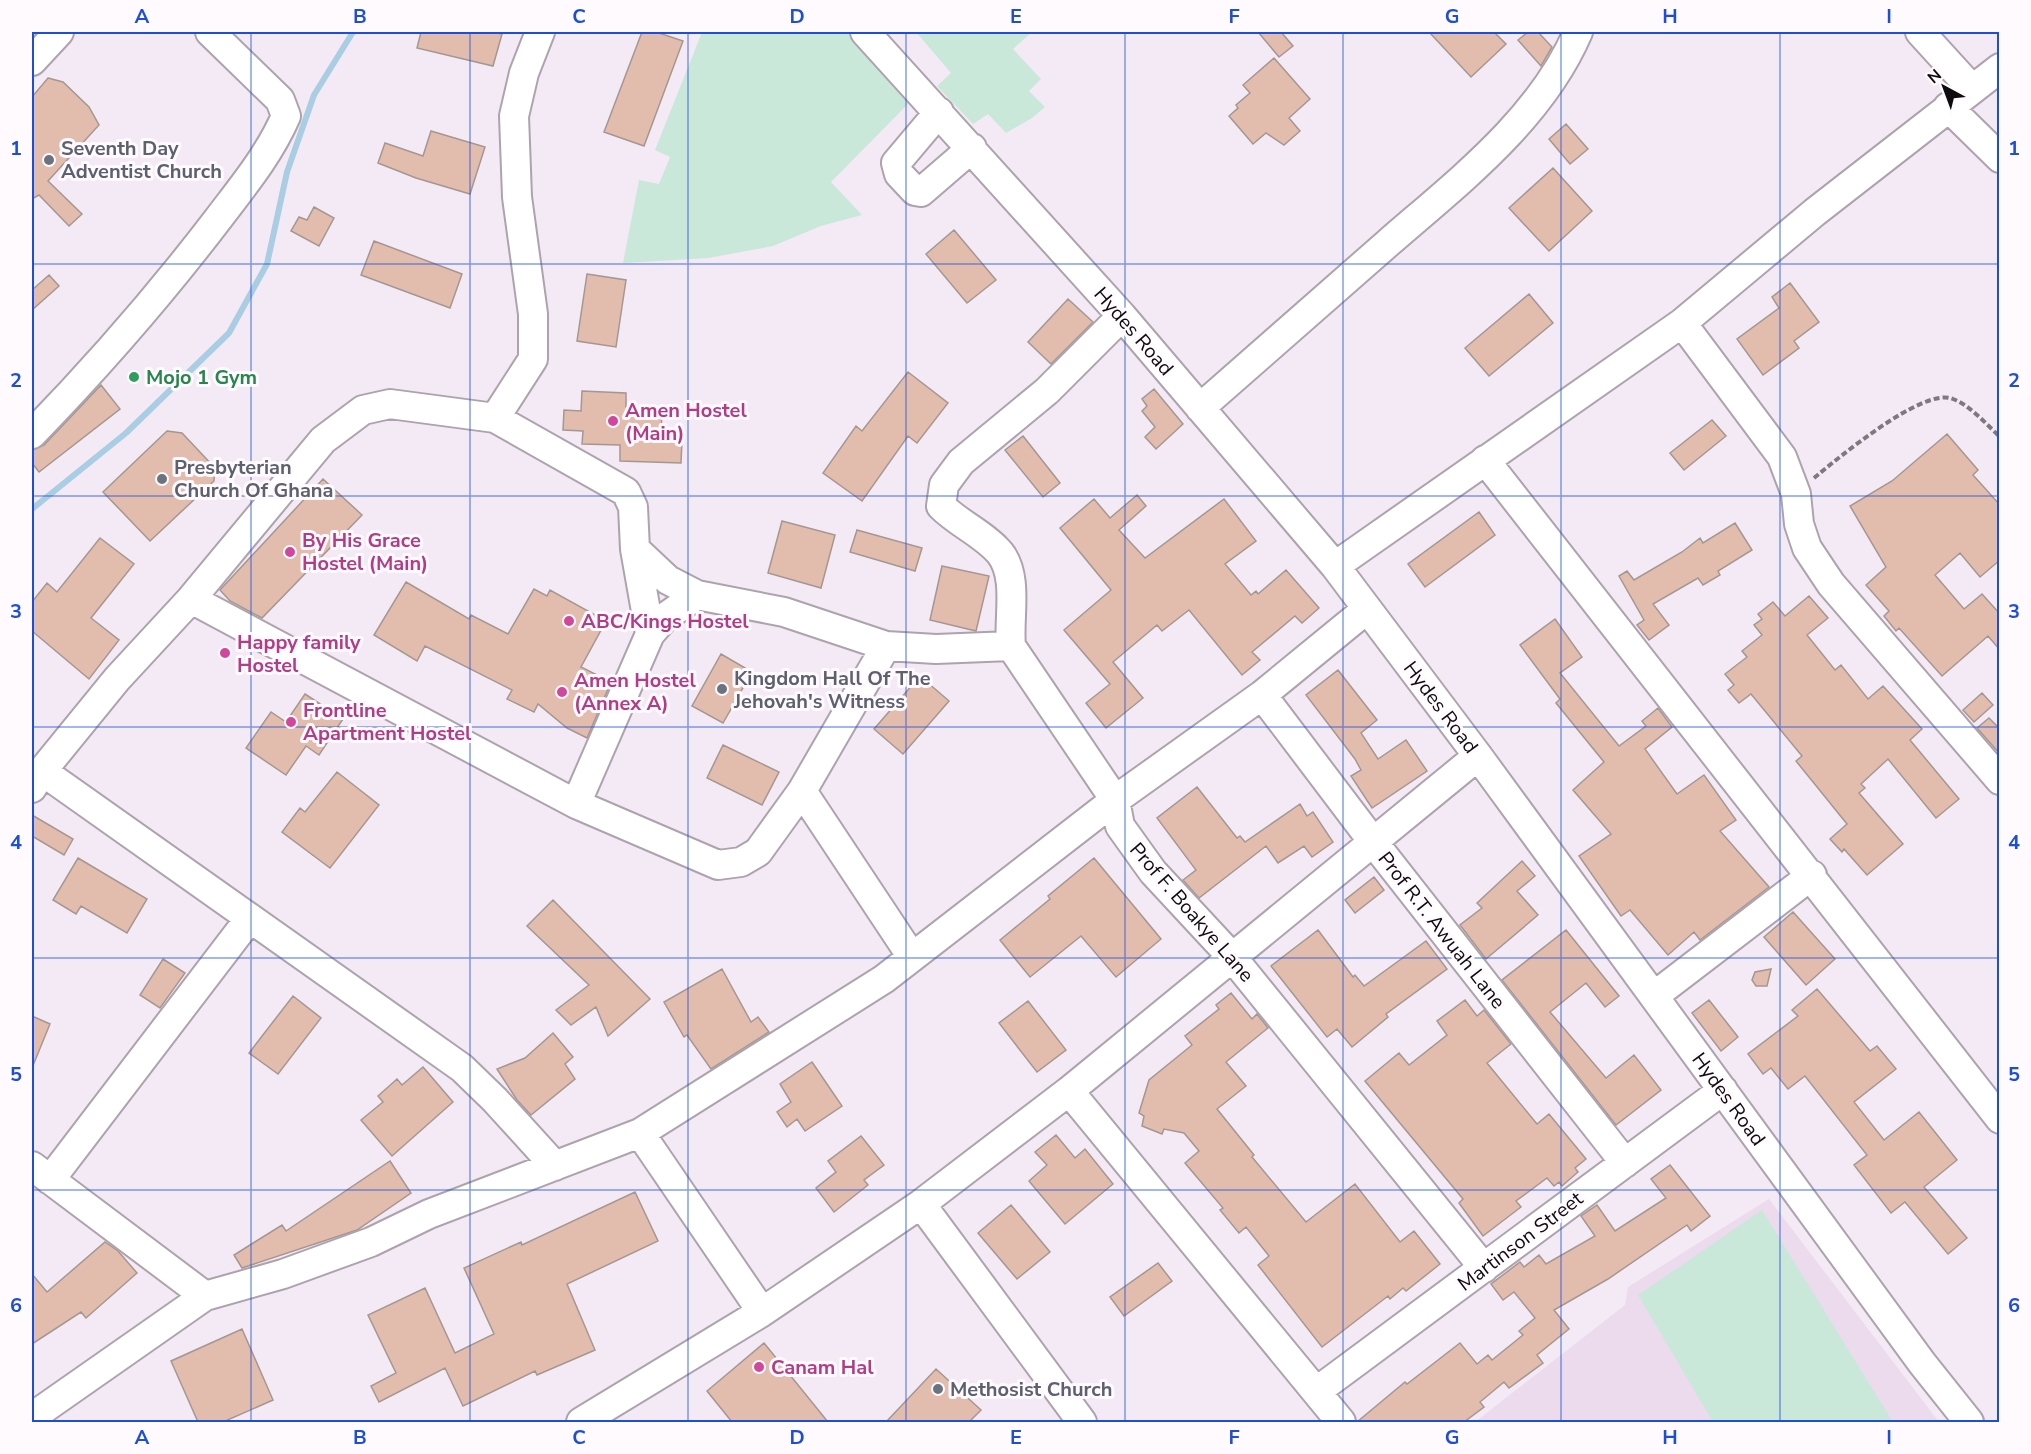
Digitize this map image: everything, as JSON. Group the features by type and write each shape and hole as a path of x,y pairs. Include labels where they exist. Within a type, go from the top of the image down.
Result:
{"street":[{"path":"32,61 59,32"},
{"path":"32,434 124,337 259,165 286,116 280,100 210,32"},
{"path":"495,418 533,359 533,314 514,158 513,116 524,73 540,32"},
{"name":"Hydes Road","path":"865,32 1122,316 1335,566 1478,756 1922,1364 1969,1422"},
{"path":"1200,408 1481,161 1538,101 1570,52 1578,32"},
{"path":"1920,32 1972,89"},
{"path":"1335,566 1682,323 1815,212 2000,68"},
{"path":"1948,107 2000,158"},
{"path":"939,112 896,163 899,174 915,191 921,192 972,148"},
{"path":"635,549 668,580 697,595 784,612 886,646 936,649 1011,646 1009,576 1001,555 941,506 944,485 961,462 1047,392 1122,316"},
{"path":"1682,323 1782,457 1796,494 1799,525 1807,548 1831,584 2000,780"},
{"path":"555,1166 495,1100 462,1068 250,918 37,779 117,679 191,599 323,440 363,410 390,404 495,418 626,492 633,507 635,549 650,634"},
{"path":"1485,460 1570,571 1812,875 2000,1119"},
{"path":"576,804 650,634 664,618 697,595"},
{"path":"191,599 576,804 718,865 741,862 758,852 802,791 886,646"},
{"path":"32,1417 205,1296 283,1274 371,1242 429,1214 640,1133 884,979 1115,800 1262,695 1367,609"},
{"name":"Prof F. Boakye Lane","path":"1011,646 1115,800 1120,826 1133,846 1232,957 1484,1268"},
{"name":"Prof R.T. Awuah Lane","path":"1262,695 1374,843 1625,1163"},
{"path":"581,1422 762,1312 921,1204 1069,1091 1478,756"},
{"path":"802,791 912,957"},
{"path":"1654,996 1812,875"},
{"path":"205,1296 41,1173 250,918"},
{"name":"Martinson Street","path":"1317,1391 1723,1090"},
{"path":"1069,1091 1341,1422"},
{"path":"640,1133 762,1312"},
{"path":"921,1204 1070,1418"}],"path":[{"path":"1796,494 1847,450 1913,406 1932,399 1951,397 1976,415 2000,437"}],"shaded area":[{"path":"1769,1199 1939,1422 1475,1422 1625,1305 1628,1287"}],"green space":[{"path":"702,32 856,32 914,98 831,182 862,215 821,226 773,246 709,258 623,263 639,180 659,184 670,157 655,150"},
{"path":"916,32 1032,32 1013,49 1041,79 1029,91 1045,107 1032,118 1006,133 988,114 973,124 937,86 951,73"},
{"path":"1762,1210 1893,1422 1713,1422 1638,1295"}],"building":[{"path":"421,32 502,34 493,66 417,48"},
{"path":"642,32 656,32 683,41 644,146 604,132"},
{"path":"1258,32 1281,32 1293,46 1279,57"},
{"path":"1429,32 1494,32 1506,44 1471,77"},
{"path":"1528,32 1538,32 1552,47 1541,66 1518,40"},
{"path":"1274,58 1310,99 1289,118 1300,131 1284,145 1266,133 1253,144 1229,116 1238,108 1236,105 1250,93 1243,85"},
{"name":"Seventh Day Adventist Church","path":"48,78 63,82 89,107 99,125 48,181 82,214 69,226 39,195 32,199 32,97"},
{"path":"1566,124 1588,149 1570,164 1549,139"},
{"path":"431,131 485,147 470,194 416,178 378,163 385,143 423,156"},
{"path":"1553,168 1592,211 1549,251 1509,208"},
{"path":"314,207 334,218 319,246 291,231 299,217 307,220"},
{"path":"954,230 996,280 967,303 926,254"},
{"path":"374,241 462,274 450,308 361,275"},
{"path":"587,274 626,280 616,347 577,341"},
{"path":"49,275 59,286 32,310 32,290"},
{"path":"1790,283 1819,322 1794,341 1799,348 1763,375 1737,339 1779,308 1772,297"},
{"path":"1529,294 1553,323 1489,376 1465,348"},
{"path":"1068,299 1093,322 1051,364 1028,342"},
{"path":"908,372 948,403 917,443 908,436 862,501 823,473 856,426 862,431"},
{"path":"101,385 120,409 39,472 32,463 32,450 44,445"},
{"path":"1154,389 1183,424 1156,449 1145,437 1155,427 1142,411 1147,406 1142,399"},
{"name":"Amen Hostel (Main)","path":"582,391 626,393 626,407 662,408 661,439 682,440 681,463 620,461 620,445 582,444 583,431 563,430 564,410 581,411"},
{"path":"1712,420 1726,436 1684,470 1670,453"},
{"path":"167,431 182,433 215,468 214,481 150,541 103,492"},
{"path":"1947,434 1978,470 1973,475 2000,505 2000,560 1980,577 1960,553 1935,575 1964,609 1982,594 2000,614 2000,650 1988,636 1942,676 1899,628 1896,631 1884,616 1889,611 1866,585 1886,567 1850,506 1892,481"},
{"path":"1023,436 1060,483 1043,497 1005,450"},
{"name":"By His Grace Hostel (Main)","path":"323,479 362,515 262,618 230,601 220,590"},
{"path":"1137,495 1146,506 1119,530 1145,558 1224,499 1256,541 1225,564 1251,595 1256,591 1258,594 1286,570 1319,608 1302,623 1295,616 1252,652 1260,660 1242,675 1189,610 1162,631 1157,625 1113,662 1143,698 1106,728 1086,703 1110,684 1064,630 1111,590 1060,528 1094,499 1110,518"},
{"path":"1479,512 1495,535 1425,587 1408,564"},
{"path":"782,521 835,535 821,588 768,573"},
{"path":"1735,523 1752,550 1718,571 1720,575 1703,585 1698,578 1653,604 1669,625 1649,640 1637,625 1644,620 1619,576 1627,571 1634,580 1682,552 1700,538 1703,543"},
{"path":"857,530 922,548 915,571 850,552"},
{"path":"100,538 134,564 91,618 119,640 89,679 32,631 32,602 47,583 57,592"},
{"path":"942,566 989,576 976,631 930,620"},
{"path":"406,582 469,619 471,615 508,634 534,589 547,596 550,590 606,621 581,667 611,682 587,738 567,728 538,704 534,712 507,699 512,690 425,646 417,661 374,635"},
{"path":"1809,596 1828,618 1807,635 1835,670 1841,665 1868,699 1883,686 1922,729 1910,740 1959,799 1936,818 1888,759 1861,784 1865,788 1859,793 1903,844 1867,875 1844,849 1842,852 1830,839 1847,824 1796,761 1802,756 1751,694 1739,703 1728,690 1734,685 1725,674 1747,657 1742,651 1762,635 1754,625 1762,619 1758,614 1773,602 1785,616"},
{"path":"1555,619 1582,657 1560,673 1619,746 1646,726 1642,721 1658,708 1672,727 1645,749 1677,794 1704,775 1736,820 1720,831 1769,887 1700,940 1694,932 1668,955 1630,910 1621,916 1579,856 1611,834 1573,790 1604,762 1556,703 1560,699 1520,645"},
{"name":"Kingdom Hall Of The Jehovah's Witness","path":"721,654 752,672 723,723 692,706"},
{"path":"1338,670 1377,720 1361,733 1378,759 1406,740 1427,771 1372,808 1351,776 1361,770 1355,759 1306,695"},
{"path":"920,676 949,701 903,754 874,729"},
{"path":"1982,693 1993,705 1974,722 1963,710"},
{"path":"305,694 343,719 319,755 306,746 286,775 246,748 271,712 286,722"},
{"path":"1989,718 2000,729 2000,754 1977,728"},
{"path":"723,745 779,772 762,805 707,778"},
{"path":"337,772 379,805 330,868 282,832 300,808 305,812"},
{"path":"1197,787 1237,838 1240,836 1245,842 1300,804 1307,816 1313,812 1333,842 1312,857 1304,846 1278,863 1266,846 1199,898 1183,880 1196,870 1157,818"},
{"path":"32,815 73,839 64,855 32,836"},
{"path":"78,858 147,899 127,933 81,906 76,914 53,900"},
{"path":"1094,858 1161,939 1116,977 1081,936 1030,977 1000,940 1050,899 1048,896"},
{"path":"1522,861 1535,876 1517,891 1538,915 1486,959 1460,925 1482,908 1477,903"},
{"path":"1374,877 1384,890 1355,913 1345,900"},
{"path":"553,900 650,999 608,1036 596,1007 571,1025 556,1010 589,985 527,926"},
{"path":"1793,912 1835,959 1806,985 1764,937"},
{"path":"1318,930 1353,977 1355,975 1364,986 1426,941 1447,969 1386,1014 1388,1017 1352,1047 1337,1029 1327,1037 1271,966"},
{"path":"1566,930 1619,996 1605,1007 1586,983 1550,1012 1606,1078 1634,1055 1661,1090 1616,1125 1502,980"},
{"path":"163,959 185,973 160,1008 140,995"},
{"path":"722,969 751,1022 758,1017 769,1032 711,1069 687,1035 684,1037 664,1002"},
{"path":"1771,969 1767,986 1756,986 1752,980 1755,972"},
{"path":"1817,989 1870,1051 1877,1046 1896,1069 1854,1102 1884,1140 1919,1112 1957,1160 1924,1187 1967,1238 1948,1254 1905,1202 1891,1213 1854,1165 1867,1155 1805,1076 1788,1089 1771,1068 1763,1074 1748,1054 1798,1016 1792,1010"},
{"path":"1231,993 1252,1019 1257,1014 1268,1028 1226,1062 1246,1086 1217,1109 1254,1155 1252,1157 1306,1222 1355,1184 1400,1242 1414,1231 1440,1264 1406,1291 1403,1288 1390,1299 1388,1296 1322,1347 1258,1265 1269,1256 1246,1227 1239,1233 1220,1210 1223,1208 1185,1163 1199,1151 1184,1133 1164,1129 1162,1134 1142,1126 1144,1116 1139,1113 1149,1080 1192,1045 1185,1036 1219,1009 1216,1005"},
{"path":"293,996 321,1018 278,1074 249,1053"},
{"path":"1465,1000 1477,1016 1484,1010 1511,1044 1487,1063 1537,1124 1549,1114 1586,1159 1575,1168 1578,1172 1562,1186 1559,1182 1554,1186 1547,1178 1516,1201 1521,1207 1483,1236 1459,1203 1463,1199 1365,1081 1399,1053 1409,1065 1447,1035 1437,1021"},
{"path":"1709,1000 1738,1037 1721,1051 1692,1013"},
{"path":"1028,1001 1066,1050 1037,1072 999,1023"},
{"path":"32,1016 50,1024 32,1068"},
{"path":"553,1033 573,1057 565,1064 575,1079 531,1115 517,1100 497,1069 525,1058"},
{"path":"812,1062 842,1106 805,1131 797,1119 787,1127 777,1112 791,1102 780,1084"},
{"path":"423,1067 453,1102 392,1156 361,1120 383,1102 378,1096 397,1079 402,1085"},
{"path":"1056,1135 1075,1158 1085,1149 1113,1184 1065,1224 1029,1181 1047,1165 1035,1152"},
{"path":"861,1136 884,1165 864,1180 868,1185 834,1212 816,1188 836,1172 828,1161"},
{"path":"390,1161 411,1193 357,1230 242,1268 234,1255 282,1225 286,1231"},
{"path":"1670,1165 1710,1216 1691,1231 1687,1225 1608,1279 1554,1310 1569,1329 1537,1355 1543,1363 1509,1388 1504,1382 1480,1402 1484,1407 1464,1422 1357,1422 1405,1382 1407,1384 1460,1343 1477,1364 1488,1355 1492,1360 1523,1335 1519,1331 1535,1318 1514,1292 1503,1300 1491,1284 1520,1262 1524,1267 1539,1255 1546,1264 1595,1236 1581,1216 1597,1205 1615,1231 1666,1198 1651,1179"},
{"path":"635,1192 658,1241 567,1284 595,1350 537,1375 535,1371 463,1406 445,1368 379,1402 371,1386 396,1373 368,1315 425,1288 455,1353 494,1334 464,1268 521,1242 522,1245"},
{"path":"1011,1205 1050,1252 1017,1279 978,1233"},
{"path":"105,1242 118,1251 137,1273 86,1318 81,1312 32,1344 32,1274 47,1292"},
{"path":"1158,1263 1172,1281 1124,1316 1110,1297"},
{"path":"242,1329 273,1400 223,1422 198,1422 171,1361"},
{"name":"Canam Hal","path":"764,1343 828,1422 732,1422 707,1391"},
{"name":"Methosist Church","path":"936,1369 981,1410 969,1422 886,1422"}],"waterway":[{"path":"32,509 126,433 229,333 267,264 287,172 314,95 353,32"}],"place":[{"name":"Seventh Day Adventist Church","path":"49,160"},
{"name":"Mojo 1 Gym","path":"134,377"},
{"name":"Amen Hostel (Main)","path":"613,421"},
{"name":"Presbyterian Church Of Ghana","path":"162,479"},
{"name":"By His Grace Hostel (Main)","path":"290,552"},
{"name":"ABC/Kings Hostel","path":"569,621"},
{"name":"Happy family Hostel","path":"225,653"},
{"name":"Kingdom Hall Of The Jehovah's Witness","path":"722,689"},
{"name":"Amen Hostel (Annex A)","path":"562,692"},
{"name":"Frontline Apartment Hostel","path":"291,722"},
{"name":"Canam Hal","path":"759,1367"},
{"name":"Methosist Church","path":"938,1389"}]}
